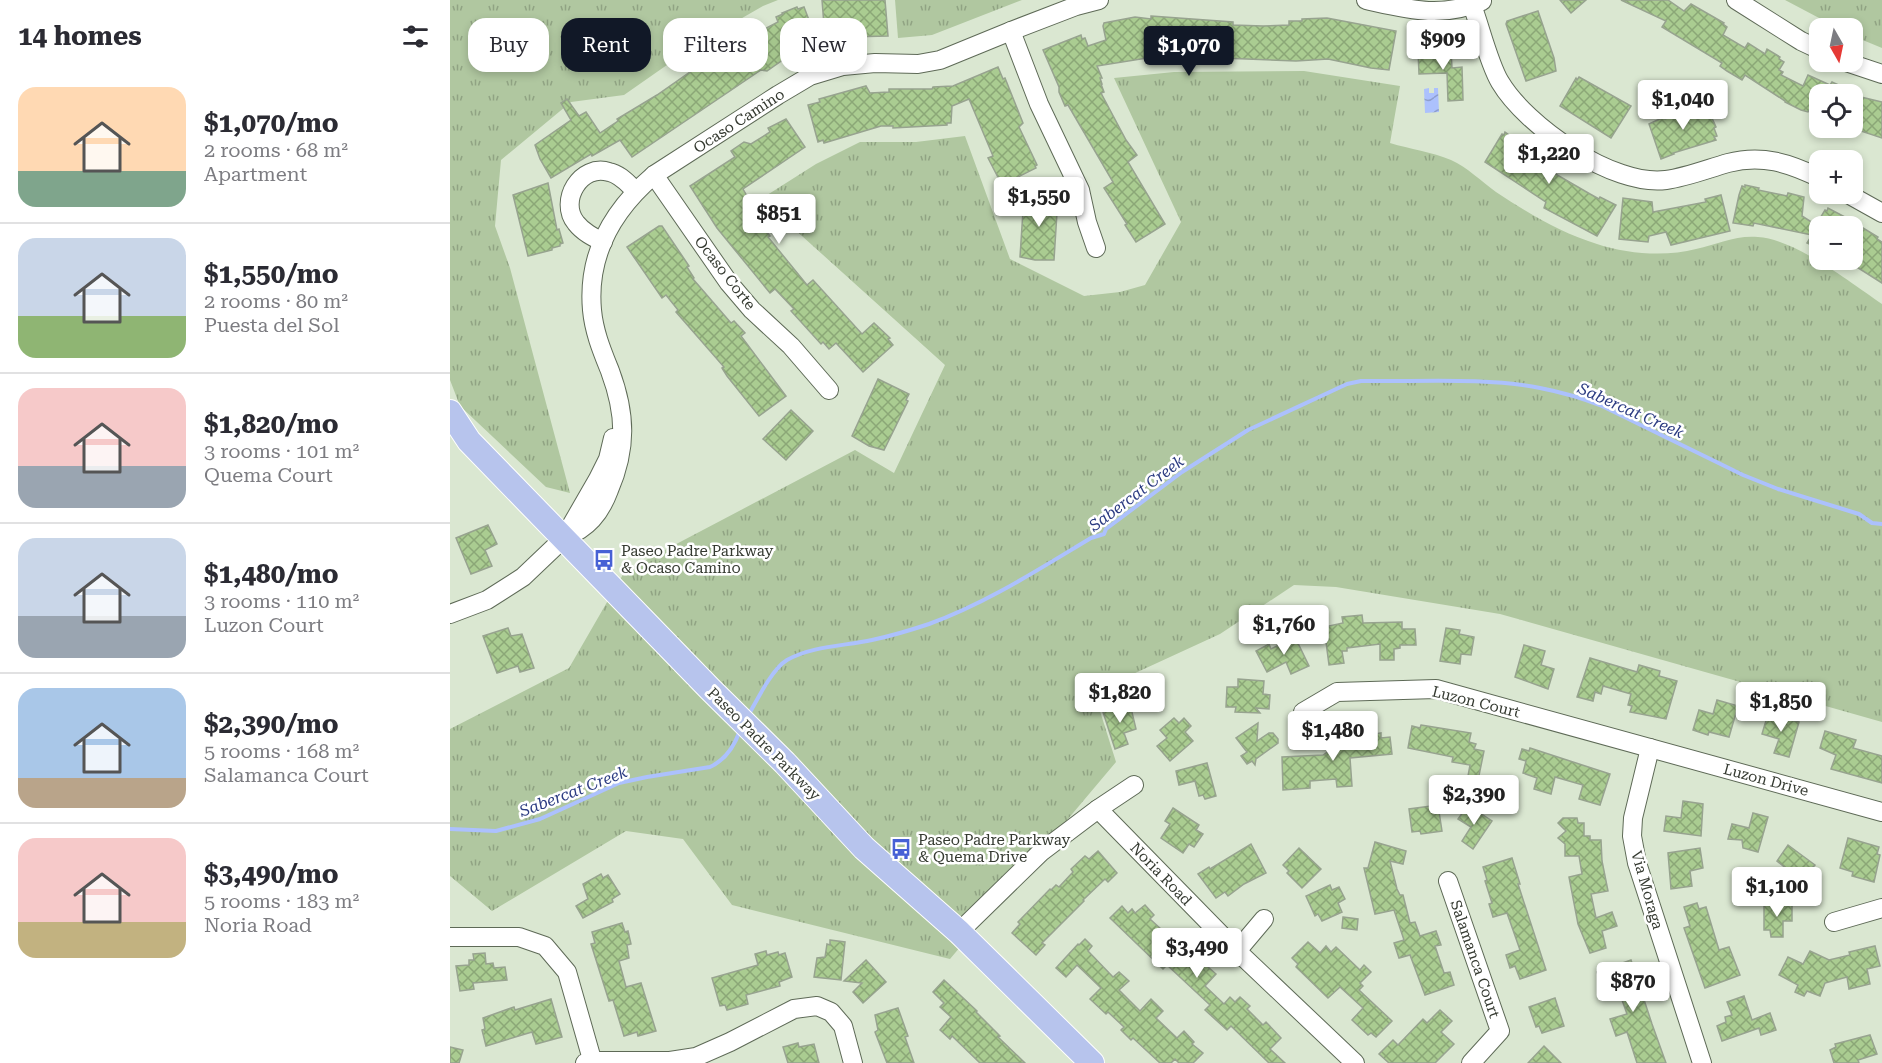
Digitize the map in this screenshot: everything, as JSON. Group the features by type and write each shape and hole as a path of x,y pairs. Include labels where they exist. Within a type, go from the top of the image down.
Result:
{"main road":[{"name":"Paseo Padre Parkway","path":"450,412 469,441 785,763 864,849 959,932 1092,1063"}],"street":[{"name":"Ocaso Camino","path":"450,614 487,600 524,577 564,538 580,531 593,519 607,496 622,454 624,437 618,400 597,335 592,309 594,273 610,224 636,191 654,175 810,76 843,66 876,63 918,64 940,60 1076,6 1099,0"},
{"path":"1366,0 1420,12 1446,10 1478,2 1498,79 1510,98 1526,115 1567,145 1610,170 1637,179 1665,180 1731,162 1758,159 1792,165 1809,173"},
{"path":"1736,0 1809,45"},
{"path":"1011,31 1039,104 1080,190 1096,248"},
{"path":"1863,68 1882,74"},
{"path":"603,242 585,232 571,216 569,206 571,194 577,182 587,174 610,171 636,191"},
{"name":"Ocaso Corte","path":"654,175 729,283 752,310 791,346 829,390"},
{"path":"1863,202 1882,213"},
{"name":"Luzon Court","path":"1303,712 1338,692 1436,689 1650,748"},
{"name":"Luzon Drive","path":"1650,748 1882,812"},
{"name":"Via Moraga","path":"1650,748 1633,818 1632,836 1637,863 1702,1063"},
{"path":"959,932 1041,852 1134,785"},
{"name":"Noria Road","path":"1098,809 1237,951 1355,1063"},
{"name":"Salamanca Court","path":"1448,881 1500,1031 1471,1063"},
{"path":"1834,922 1882,908"},
{"path":"1237,951 1264,919"},
{"path":"450,937 519,937 545,946 567,972 590,1062 670,1061 696,1057 794,1009 818,1006 831,1012 843,1026 853,1063"}],"green space":[{"path":"450,0 778,0 742,18 663,18 663,68 624,95 571,102 501,160 495,226 510,268 570,493 546,487 460,406 450,380"},
{"path":"895,0 1022,0 932,35 898,38"},
{"path":"1785,0 1882,0 1882,48 1863,40 1863,18 1819,18"},
{"path":"1304,71 1400,86 1390,143 1457,163 1508,200 1571,234 1609,247 1646,253 1684,251 1742,237 1773,240 1789,245 1809,256 1809,270 1833,270 1882,304 1882,722 1500,614 1336,587 1294,585 1220,634 1094,692 1116,762 950,959 732,905 683,839 626,831 492,911 450,876 450,729 569,668 625,571 855,450 894,473 945,365 761,199 816,164 860,142 916,142 965,136 1010,259 1084,296 1120,292 1145,285 1181,222 1114,78 1174,72"}],"water":[{"path":"1429,88 1429,93 1434,93 1434,88 1438,88 1439,112 1425,113 1424,89"}],"building":[{"path":"822,0 885,0 888,36 867,36 867,18 823,18"},
{"path":"1560,0 1586,0 1571,13"},
{"path":"1621,0 1668,0 1684,11 1691,4 1724,23 1727,27 1723,35 1745,48 1748,43 1765,54 1767,49 1780,57 1779,59 1784,62 1779,70 1783,72 1781,75 1803,86 1808,75 1828,84 1809,84 1809,110 1801,110 1745,75 1742,80 1727,71 1720,66 1722,63 1662,27 1666,21"},
{"path":"797,7 798,9 804,7 808,18 780,18 780,62 768,70 768,27 778,22 776,17"},
{"path":"1538,11 1554,58 1556,71 1526,81 1506,24 1507,21"},
{"path":"1151,16 1263,26 1289,25 1289,21 1327,18 1396,31 1389,70 1328,59 1296,61 1196,57 1147,58 1097,66 1102,78 1100,78 1104,92 1101,93 1126,140 1137,155 1128,162 1165,224 1136,242 1104,188 1113,182 1068,105 1065,106 1043,50 1081,35 1088,46 1106,40 1104,23 1135,17 1151,19"},
{"path":"1451,50 1452,68 1462,67 1463,100 1448,101 1447,73 1419,74 1418,51"},
{"path":"998,67 1003,79 1005,78 1023,123 1019,127 1037,165 1036,168 1002,185 988,158 993,156 969,99 952,106 951,123 947,125 893,128 893,126 881,126 824,143 823,140 818,142 808,105 820,102 819,99 866,86 870,93 889,92 889,89 932,89 933,87 953,86"},
{"path":"690,72 758,72 632,157 620,140 551,178 535,145 571,120 561,103 567,99 579,116 586,112 600,133 618,121 617,119"},
{"path":"1579,77 1631,106 1611,138 1560,106 1576,78 1577,80"},
{"path":"1863,97 1882,102 1882,138 1863,132"},
{"path":"1706,105 1716,127 1714,128 1717,136 1714,137 1716,140 1661,159 1649,124 1664,117 1665,119"},
{"path":"786,119 805,147 743,189 755,211 753,212 755,217 770,236 768,237 807,285 813,280 862,334 874,323 890,338 888,339 893,345 863,372 836,343 829,349 823,342 821,344 791,311 794,309 775,289 770,293 717,228 690,186 735,157 731,151 744,142 751,144 770,132 768,128"},
{"path":"1505,132 1556,165 1552,172 1599,199 1600,197 1616,205 1597,236 1544,208 1546,202 1485,162"},
{"path":"548,183 557,230 559,229 563,243 552,250 528,256 513,195"},
{"path":"1745,185 1787,196 1788,193 1804,197 1802,216 1809,220 1809,234 1754,223 1753,226 1733,223 1742,186 1745,187"},
{"path":"1024,195 1058,197 1054,260 1020,257"},
{"path":"1721,195 1730,231 1671,245 1666,232 1649,236 1648,242 1619,239 1623,198 1652,202 1653,212 1706,202 1705,199"},
{"path":"1828,208 1843,216 1821,216"},
{"path":"662,226 689,266 687,267 693,279 731,323 734,321 745,333 741,336 786,396 759,416 727,376 722,368 724,367 676,312 678,310 666,295 662,298 627,247"},
{"path":"1863,228 1882,242 1882,283 1861,270"},
{"path":"878,379 909,394 906,400 908,401 884,450 869,446 852,436"},
{"path":"791,410 813,431 786,460 763,439"},
{"path":"488,525 497,544 485,550 492,566 471,574 456,538"},
{"path":"1362,615 1363,623 1402,622 1402,629 1415,629 1416,645 1400,645 1400,648 1394,649 1394,660 1380,660 1380,644 1347,648 1347,651 1342,651 1344,663 1329,665 1324,627 1343,623 1342,617"},
{"path":"508,628 511,636 522,634 534,668 520,672 518,666 497,673 483,636"},
{"path":"1446,628 1460,630 1459,634 1474,637 1471,655 1461,654 1460,664 1440,661"},
{"path":"1295,637 1309,666 1291,674 1286,662 1267,672 1256,651 1269,644 1271,649"},
{"path":"1524,645 1545,651 1541,665 1554,669 1548,689 1515,677"},
{"path":"1590,658 1637,672 1639,665 1660,671 1659,676 1677,681 1666,719 1630,712 1632,706 1628,705 1631,694 1603,686 1601,694 1595,692 1593,701 1577,697"},
{"path":"1238,679 1264,681 1263,694 1270,695 1269,709 1256,708 1260,713 1235,712 1236,707 1226,707 1227,687 1238,687"},
{"path":"1717,700 1738,706 1729,737 1709,732 1708,735 1693,730 1699,710 1713,714"},
{"path":"1130,704 1136,729 1124,733 1128,744 1115,749 1103,712"},
{"path":"1768,714 1799,722 1789,757 1774,753 1779,739 1762,734"},
{"path":"1174,718 1179,723 1184,718 1191,726 1185,732 1193,741 1170,761 1157,746 1167,738 1160,730"},
{"path":"1258,723 1257,741 1273,733 1278,743 1256,759 1255,765 1252,761 1247,764 1241,756 1247,752 1236,738"},
{"path":"1373,723 1375,734 1381,733 1381,738 1390,737 1392,754 1350,758 1352,786 1337,787 1336,779 1310,781 1310,788 1283,790 1282,757 1323,755 1329,751 1336,751 1335,746 1361,744 1359,725"},
{"path":"1421,725 1471,733 1469,742 1476,744 1474,749 1484,751 1475,795 1465,793 1470,765 1452,762 1453,757 1408,748 1412,726 1420,728"},
{"path":"1825,731 1856,740 1853,748 1882,756 1882,783 1831,769 1836,755 1820,748"},
{"path":"1530,748 1610,774 1600,805 1579,799 1583,785 1555,777 1551,794 1534,789 1537,778 1523,773 1526,761 1519,759 1522,749 1529,751"},
{"path":"1207,763 1216,796 1205,799 1203,795 1199,796 1195,781 1179,785 1176,771"},
{"path":"1683,801 1703,804 1701,836 1664,831 1666,816 1681,818"},
{"path":"1438,805 1442,831 1421,834 1420,831 1412,832 1409,809"},
{"path":"1468,805 1492,821 1473,849 1462,841 1471,827 1458,819"},
{"path":"1173,808 1199,825 1196,830 1203,834 1194,847 1189,844 1183,853 1161,838 1170,824 1165,821"},
{"path":"1753,813 1768,817 1758,852 1743,848 1742,840 1728,839 1732,824 1749,828"},
{"path":"1563,818 1577,818 1578,823 1584,823 1584,836 1590,836 1590,840 1601,840 1602,861 1608,891 1591,894 1596,918 1612,912 1617,926 1602,931 1606,948 1590,953 1578,924 1569,877 1582,874 1579,856 1565,856 1565,844 1558,838 1566,831 1558,823"},
{"path":"1848,838 1879,847 1877,854 1880,855 1874,882 1852,876 1853,872 1840,868"},
{"path":"1375,842 1406,851 1403,864 1390,861 1397,889 1400,895 1403,895 1410,923 1415,922 1420,936 1436,931 1441,945 1435,946 1444,973 1450,972 1454,985 1425,995 1410,955 1399,958 1394,943 1404,940 1394,910 1375,914 1364,868 1368,868"},
{"path":"1251,844 1266,873 1244,884 1228,896 1225,892 1216,898 1198,874"},
{"path":"1788,845 1815,865 1810,870 1813,872 1796,895 1779,882 1788,870 1777,861"},
{"path":"1299,848 1321,869 1302,888 1287,873 1289,871 1283,865"},
{"path":"1700,848 1703,868 1690,871 1692,886 1671,889 1668,853"},
{"path":"1098,851 1117,873 1108,882 1105,879 1083,900 1042,943 1045,945 1036,955 1012,933 1020,924 1018,922 1050,889 1056,885 1059,887 1073,872 1071,869 1085,856 1089,859"},
{"path":"1512,858 1520,884 1518,884 1546,970 1520,979 1515,966 1510,968 1506,955 1520,950 1507,913 1493,917 1483,867"},
{"path":"601,874 603,878 608,875 620,894 612,899 613,902 583,918 576,906 588,899 583,884"},
{"path":"1330,885 1332,890 1339,887 1345,899 1338,903 1342,912 1322,921 1318,914 1315,916 1306,896"},
{"path":"1697,903 1699,909 1706,907 1719,950 1729,947 1740,975 1705,988 1684,928 1690,926 1684,907"},
{"path":"1792,903 1792,921 1783,921 1783,937 1771,937 1770,930 1764,930 1764,904"},
{"path":"1145,905 1154,915 1150,919 1173,940 1177,936 1187,945 1183,949 1198,963 1200,960 1216,974 1205,986 1224,1004 1230,997 1235,1002 1240,997 1250,1006 1247,1009 1263,1025 1266,1022 1281,1038 1270,1049 1285,1063 1269,1063 1231,1026 1227,1030 1205,1010 1210,1005 1167,965 1163,969 1110,918 1122,906 1128,913 1132,909 1135,913"},
{"path":"1343,917 1358,919 1357,930 1342,928"},
{"path":"622,923 625,932 628,931 631,944 627,945 629,958 619,961 626,987 641,983 656,1031 638,1036 637,1032 624,1036 613,1000 609,1001 591,944 595,943 592,932"},
{"path":"1085,939 1092,946 1088,951 1113,977 1119,972 1129,981 1119,990 1140,1011 1151,999 1163,1011 1156,1018 1177,1038 1184,1031 1194,1042 1192,1044 1203,1053 1193,1063 1179,1063 1175,1059 1171,1063 1160,1063 1133,1038 1131,1040 1121,1030 1124,1027 1090,999 1101,988 1077,965 1066,977 1056,968"},
{"path":"830,940 845,942 841,980 814,977 817,958 825,957"},
{"path":"1308,942 1320,953 1326,946 1331,952 1336,947 1360,970 1364,965 1371,972 1360,983 1363,986 1359,990 1392,1021 1376,1037 1371,1033 1368,1035 1352,1020 1363,1008 1340,987 1328,998 1296,967 1298,964 1292,958"},
{"path":"1875,946 1880,966 1867,969 1870,984 1849,989 1847,977 1825,983 1820,996 1807,991 1804,996 1795,992 1798,985 1779,975 1788,957 1803,964 1810,951 1829,960 1850,955 1849,952"},
{"path":"766,951 767,955 785,953 792,977 779,982 780,986 746,995 748,1004 727,1010 725,1005 720,1006 712,978 758,965 755,954"},
{"path":"485,953 486,964 493,963 494,968 505,967 507,980 473,983 474,989 460,991 456,966 469,965 469,960 474,960 473,954"},
{"path":"866,960 886,982 863,1003 853,992 862,983 844,981"},
{"path":"1631,960 1666,1063 1637,1063 1627,1032 1616,1036 1610,1019 1627,1014 1617,986 1604,991 1597,972"},
{"path":"944,980 977,1011 1000,1036 998,1037 1025,1063 980,1063 952,1036 950,1039 940,1030 951,1017 940,1007 944,1003 933,992"},
{"path":"1744,996 1752,1020 1770,1013 1776,1030 1761,1035 1759,1028 1722,1041 1717,1026 1726,1022 1725,1017 1732,1015 1727,1002"},
{"path":"1555,998 1564,1026 1542,1033 1539,1026 1536,1027 1529,1007"},
{"path":"551,999 562,1037 536,1044 532,1032 486,1046 482,1030 485,1029 483,1018 514,1007 515,1010"},
{"path":"898,1008 914,1063 887,1063 875,1032 878,1030 875,1015"},
{"path":"1440,1010 1452,1021 1441,1032 1454,1044 1435,1063 1389,1063 1379,1054 1393,1040 1398,1045 1423,1019 1427,1023"},
{"path":"1870,1035 1877,1054 1858,1060 1859,1063 1834,1063 1830,1050 1836,1047 1835,1044"},
{"path":"798,1043 799,1047 814,1044 819,1063 788,1063 783,1047"},
{"path":"1544,1046 1561,1063 1528,1063"},
{"path":"450,1047 463,1050 459,1063 450,1063"}],"waterway":[{"name":"Sabercat Creek","path":"748,716 770,677 787,660 817,649 901,633 971,606 1012,585 1091,538 1104,534 1106,529 1182,472 1248,430 1347,384 1361,381 1497,382 1564,393 1602,406 1743,475 1778,489 1859,514 1872,523 1882,524"},
{"name":"Sabercat Creek","path":"450,829 496,831 540,819 619,783 710,767 729,751 740,730"}],"place":[{"name":"Paseo Padre Parkway & Ocaso Camino","path":"604,560"},
{"name":"Paseo Padre Parkway & Quema Drive","path":"901,849"}]}
